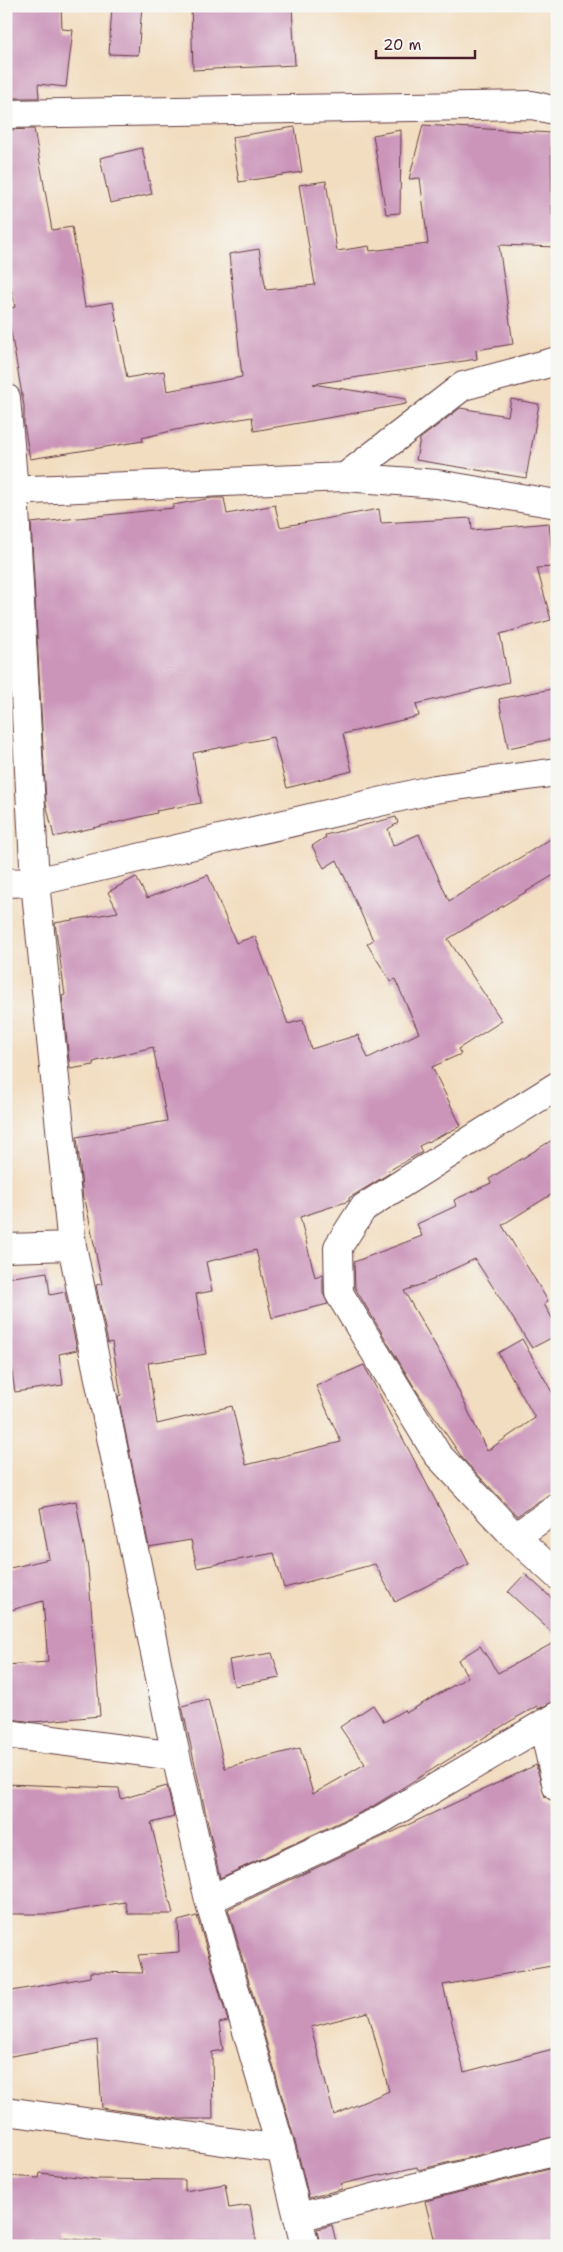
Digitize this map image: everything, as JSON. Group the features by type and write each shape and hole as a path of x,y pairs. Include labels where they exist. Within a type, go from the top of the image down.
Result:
{"street":[{"path":"6,114 532,105 557,111"},
{"path":"345,478 463,386 557,361"},
{"path":"6,398 10,491 35,882 72,1246 176,1756 209,1900 281,2149 305,2246"},
{"path":"10,491 345,478 437,484 557,504"},
{"path":"6,883 35,882 435,789 557,772"},
{"path":"557,1086 363,1208 338,1247 339,1293 437,1454 515,1537 557,1575"},
{"path":"6,1248 72,1246"},
{"path":"515,1537 557,1508"},
{"path":"209,1900 377,1822 550,1720 557,1787"},
{"path":"6,1734 176,1756"},
{"path":"6,2110 281,2149"},
{"path":"299,2216 557,2151"}],"building":[{"path":"6,6 61,6 62,29 73,30 66,87 38,84 39,98 6,98"},
{"path":"112,6 142,6 138,55 109,54"},
{"path":"191,6 292,6 295,65 193,70"},
{"path":"423,125 551,133 552,215 557,214 557,247 499,245 513,344 476,350 477,359 313,384 406,399 406,404 254,431 252,417 175,430 142,438 143,441 30,459 24,424 24,406 7,309 15,307 6,261 6,130 34,129 52,230 72,227 85,307 113,302 127,378 164,371 167,391 242,377 229,254 259,249 266,290 315,285 299,185 326,181 337,251 369,246 370,251 428,244 420,178 409,179"},
{"path":"295,127 302,172 239,182 232,137"},
{"path":"401,130 400,213 386,214 373,135"},
{"path":"142,148 152,194 110,203 100,158"},
{"path":"511,399 539,404 526,478 416,460 420,439 460,408 508,416"},
{"path":"212,498 224,498 227,514 275,505 280,527 379,509 381,523 471,518 472,530 549,523 553,567 537,568 551,620 500,634 509,682 416,704 419,716 343,734 352,771 287,788 273,737 193,753 201,803 156,811 157,813 54,837 46,803 31,523 173,508 173,505"},
{"path":"557,688 557,738 508,748 499,699"},
{"path":"396,817 398,823 388,829 393,846 419,834 449,901 557,835 557,873 448,939 502,1021 458,1049 461,1054 432,1067 461,1126 419,1146 422,1152 388,1171 390,1173 349,1198 349,1201 300,1217 315,1277 323,1274 323,1293 328,1304 272,1318 256,1250 206,1262 212,1291 196,1294 206,1354 148,1363 157,1424 232,1406 246,1465 341,1442 316,1386 364,1365 469,1564 395,1602 375,1564 284,1588 274,1553 197,1568 191,1540 149,1547 118,1396 121,1395 112,1342 108,1343 96,1285 102,1284 85,1199 83,1199 77,1137 167,1121 153,1047 93,1062 94,1065 70,1069 62,996 65,995 55,923 118,912 108,892 136,877 147,898 208,875 236,943 255,936 288,1024 303,1020 311,1049 358,1035 368,1058 419,1033 395,979 391,982 367,944 373,940 337,860 324,868 312,846 326,837 325,835"},
{"path":"557,1137 557,1191 502,1225 548,1301 544,1304 557,1327 557,1335 532,1348 475,1259 435,1279 404,1291 445,1362 487,1451 535,1418 498,1353 522,1339 557,1401 557,1493 548,1495 517,1516 463,1459 416,1390 355,1288 354,1262 422,1236 417,1224 456,1206 454,1200 491,1183 489,1179"},
{"path":"47,1272 50,1295 65,1292 77,1350 59,1354 63,1385 15,1392 6,1333 6,1278"},
{"path":"76,1501 88,1568 100,1716 33,1722 11,1719 6,1665 48,1662 43,1601 11,1610 6,1591 6,1569 49,1559 40,1508"},
{"path":"525,1574 557,1603 557,1637 508,1592"},
{"path":"557,1641 557,1700 538,1709 537,1706 509,1722 370,1808 220,1878 182,1706 208,1699 225,1768 300,1748 313,1794 365,1764 340,1727 373,1705 384,1722 404,1710 406,1713 468,1677 458,1660 480,1646 498,1673"},
{"path":"272,1653 280,1678 234,1686 229,1660"},
{"path":"536,1765 545,1797 557,1802 557,1965 443,1985 464,2072 557,2048 557,2136 418,2170 417,2167 341,2184 342,2189 309,2198 296,2145 228,1909","holes":["368,2012 389,2091 334,2115 311,2027"]},
{"path":"6,1784 119,1788 121,1799 167,1786 174,1817 151,1823 173,1914 128,1914 125,1902 52,1914 9,1914 9,1836 6,1837"},
{"path":"197,1916 228,2021 219,2023 223,2050 212,2052 213,2119 179,2119 102,2108 97,2040 6,2057 6,1992 90,1977 90,1972 143,1973 138,1955 179,1952 178,1921"},
{"path":"557,2167 557,2246 436,2246 425,2201"},
{"path":"40,2173 96,2179 185,2180 185,2191 225,2184 229,2208 250,2205 257,2246 117,2246 117,2243 61,2238 62,2246 36,2246 36,2243 6,2242 6,2176 39,2178"},
{"path":"332,2225 337,2246 320,2246 317,2229"}]}
